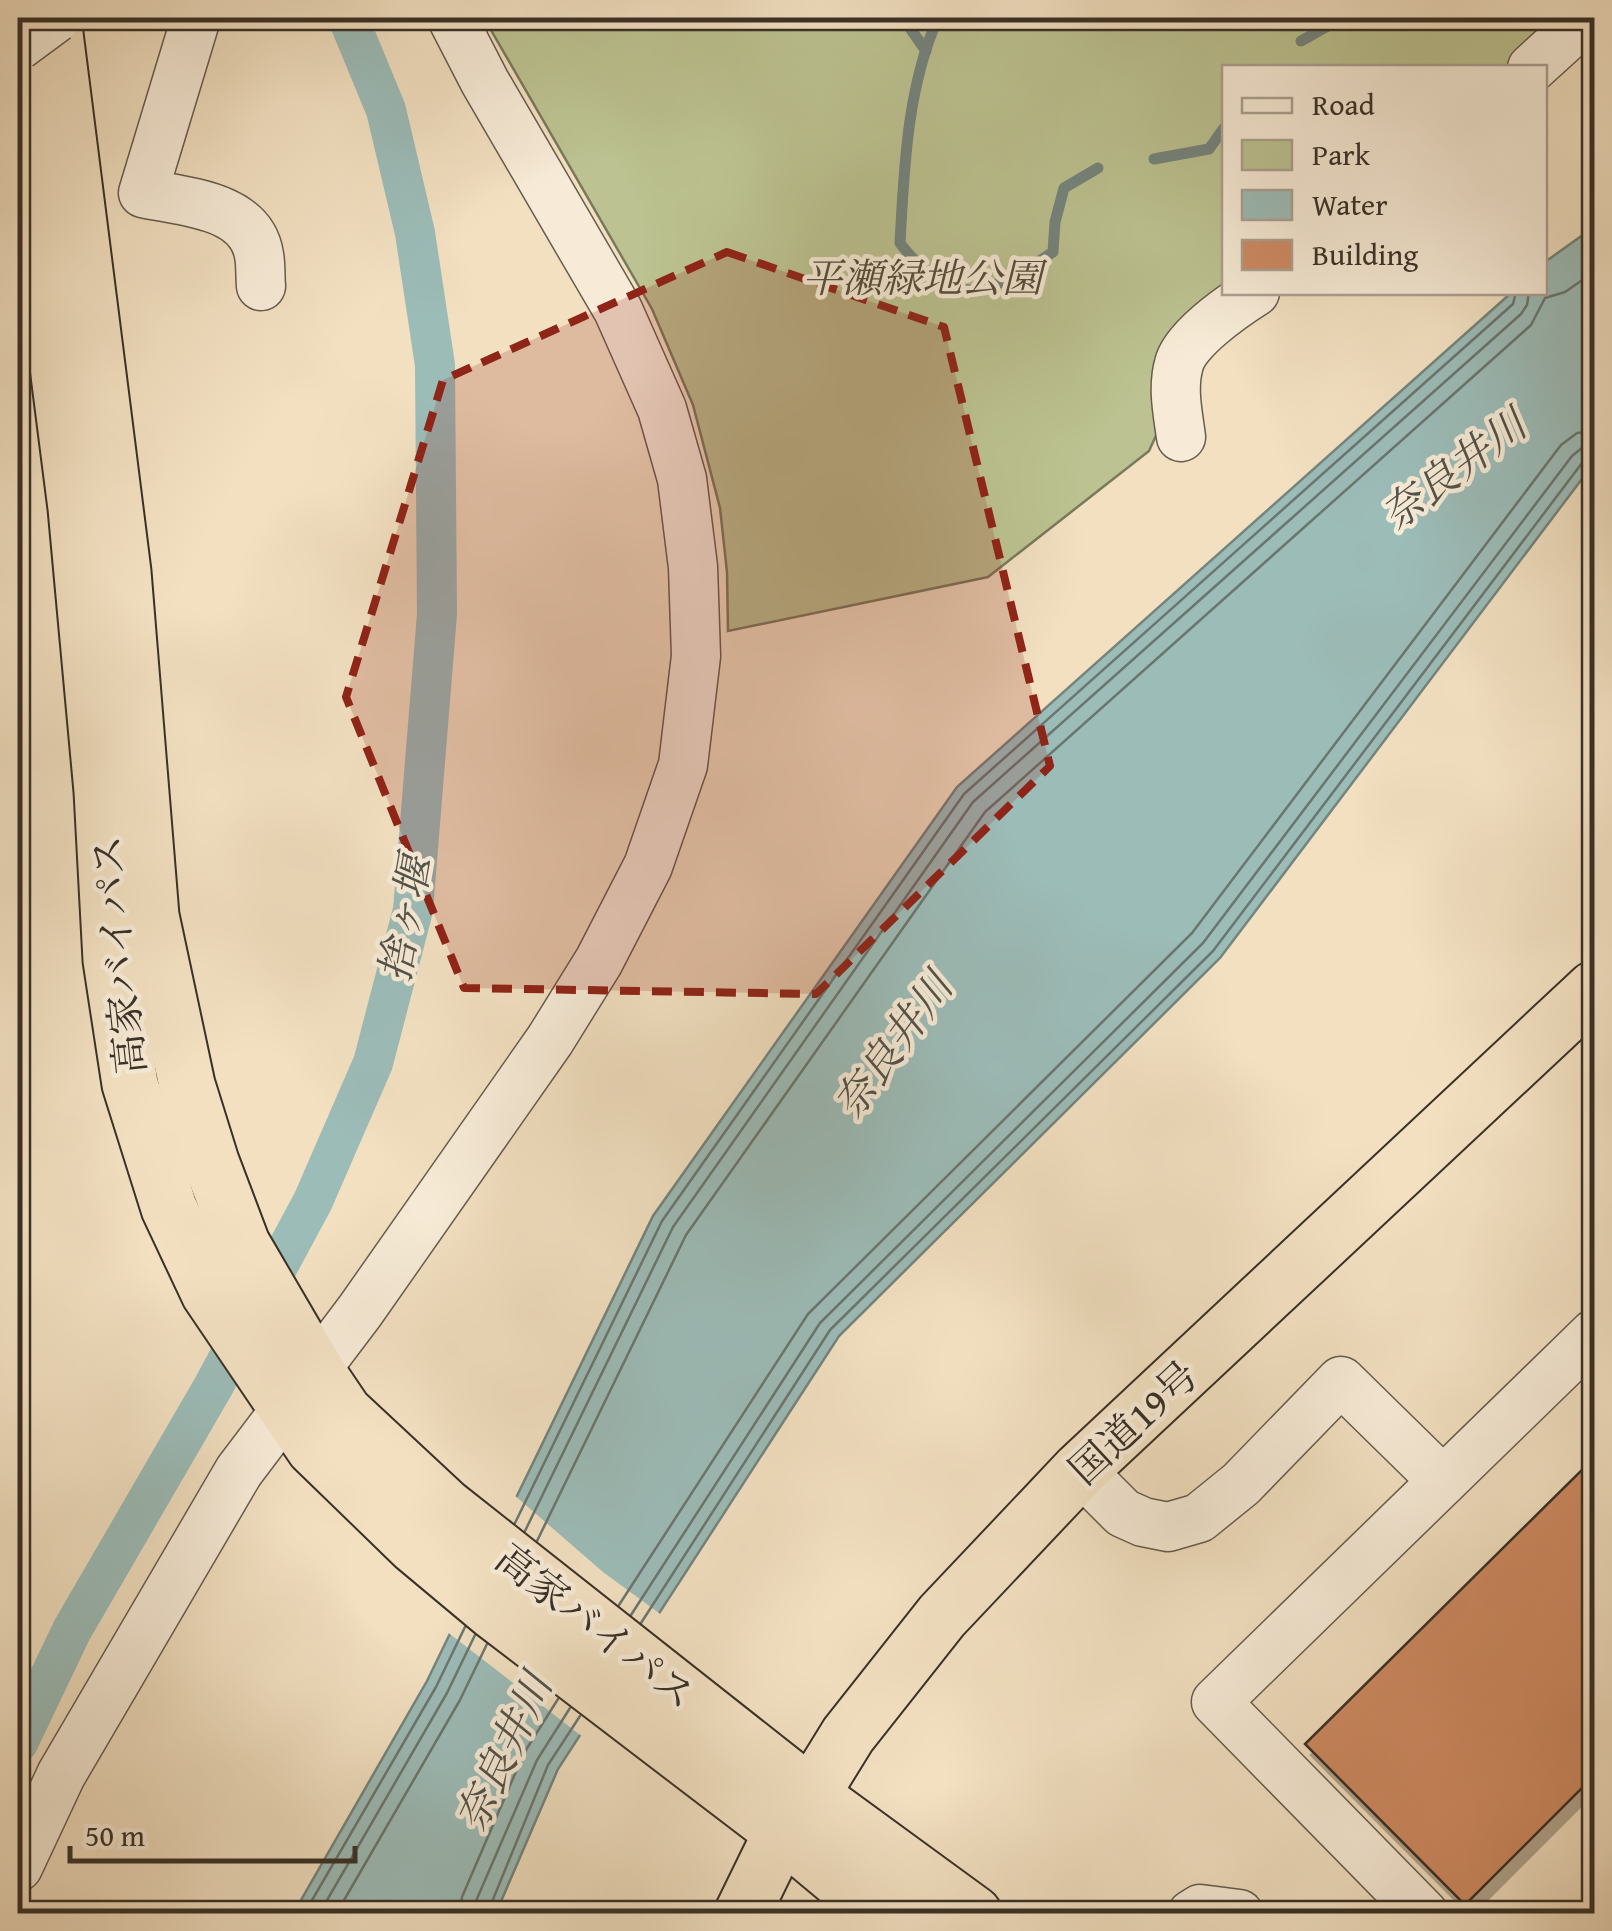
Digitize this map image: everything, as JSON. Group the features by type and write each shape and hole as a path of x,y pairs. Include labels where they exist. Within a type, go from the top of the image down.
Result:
{"highway":[{"name":"高家バイパス","path":"54,18 123,572 151,916 186,1085 210,1162 303,1392"},
{"name":"高家バイパス","path":"18,49 76,508 102,791 110,960 130,1084 169,1208 210,1293 303,1392 446,1507 749,1777 796,1814"},
{"name":"国道19号","path":"742,1914 796,1814 848,1735 922,1641 1080,1470 1594,989"},
{"path":"796,1814 842,1882 889,1914"},
{"path":"796,1814 974,1914"}],"street":[{"path":"18,49 54,18"},
{"path":"196,18 143,193 230,213 248,231 259,251 261,286"},
{"path":"18,1867 61,1775 239,1471 303,1392 550,1040 600,961 648,866 683,765 696,656 693,566 682,478 662,409 618,310 452,18"},
{"path":"1535,65 1587,18"},
{"path":"1181,437 1176,393 1179,360 1204,330 1251,295"},
{"path":"1424,1914 1216,1702 1594,1334"},
{"path":"1080,1470 1123,1513 1143,1522 1168,1526 1199,1518 1241,1484 1341,1380 1442,1481"},
{"path":"1192,1914 1200,1909 1240,1914"}],"highlighted area":[{"path":"727,252 944,327 1050,766 816,994 464,988 346,697 443,380"}],"green space":[{"name":"平瀬緑地公園","path":"484,18 1565,18 1514,65 1222,65 1222,290 1149,451 988,577 728,631 720,508 693,405 652,309"}],"water":[{"name":"奈良井川","path":"1594,227 1594,463 1220,958 839,1336 558,1769 496,1913 293,1914 427,1681 653,1216 957,787 1509,295 1547,295 1547,261"}],"pier":[{"path":"513,1494 603,1572 663,1616 584,1738 446,1631"}],"building":[{"path":"1594,1458 1594,1776 1465,1905 1305,1744"}],"waterway":[{"name":"捨ヶ堰","path":"18,1743 72,1630 213,1387 313,1201 373,1063 413,910 437,614 435,365 415,233 386,110 348,18"},
{"path":"903,18 926,51"},
{"path":"938,18 913,100 903,186 900,243 919,265 955,288 972,290 1010,279 1053,252 1055,222 1064,188 1098,168"},
{"path":"1301,41 1342,18"},
{"path":"1154,159 1209,149 1222,131"}]}
